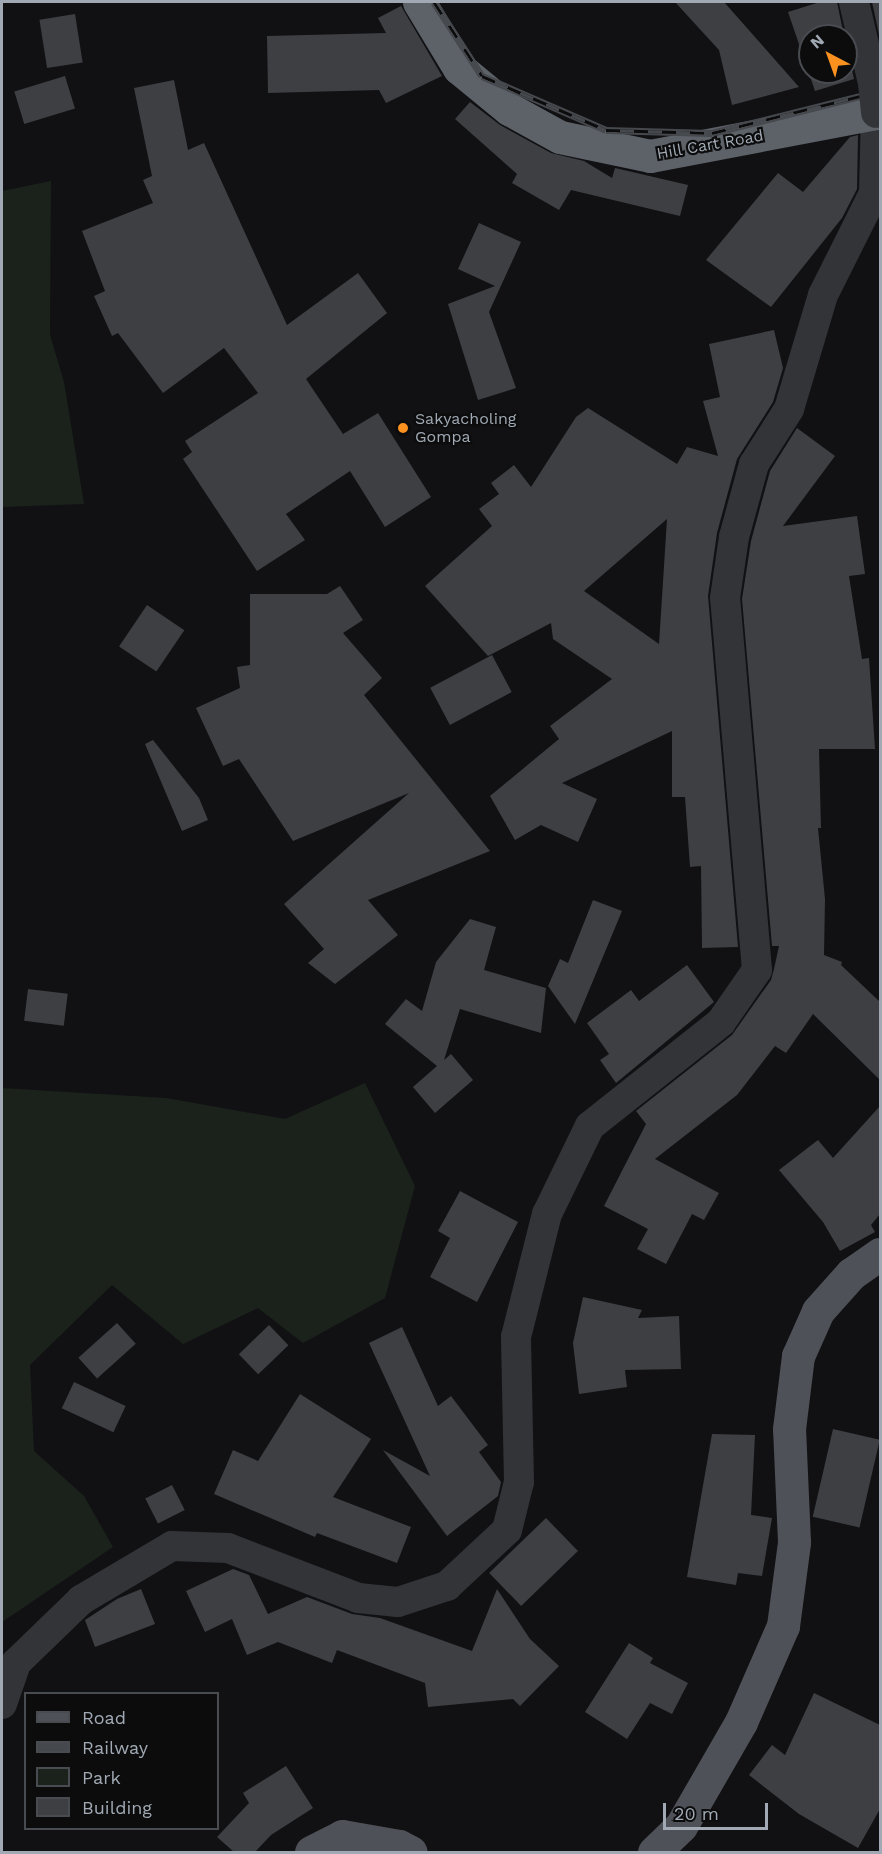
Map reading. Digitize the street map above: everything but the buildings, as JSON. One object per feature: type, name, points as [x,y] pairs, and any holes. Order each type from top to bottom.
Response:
[{"type":"highway","name":"Hill Cart Road","points":[[419,2],[459,68],[509,109],[560,137],[650,156],[877,103]]},
{"type":"main road","points":[[654,1852],[681,1826],[741,1722],[783,1626],[794,1542],[789,1429],[798,1356],[818,1311],[851,1274],[880,1254]]},
{"type":"main road","points":[[312,1852],[342,1836],[399,1846],[411,1852]]},
{"type":"street","points":[[2,1704],[16,1663],[81,1599],[172,1546],[228,1548],[357,1598],[398,1602],[447,1586],[507,1530],[519,1482],[516,1336],[547,1214],[590,1126],[721,1022],[757,970],[725,598],[734,537],[754,464],[789,409],[823,294],[874,193],[877,103],[854,2]]},
{"type":"green space","points":[[51,181],[50,335],[64,382],[84,504],[2,507],[2,191]]},
{"type":"green space","points":[[365,1083],[415,1186],[385,1298],[303,1343],[258,1308],[183,1344],[112,1285],[30,1365],[34,1451],[84,1496],[113,1547],[2,1622],[2,1088],[166,1098],[285,1119]]},
{"type":"railway","points":[[434,2],[482,76],[606,130],[712,133],[880,91]]},
{"type":"place","name":"Sakyacholing Gompa","points":[[403,428]]}]
